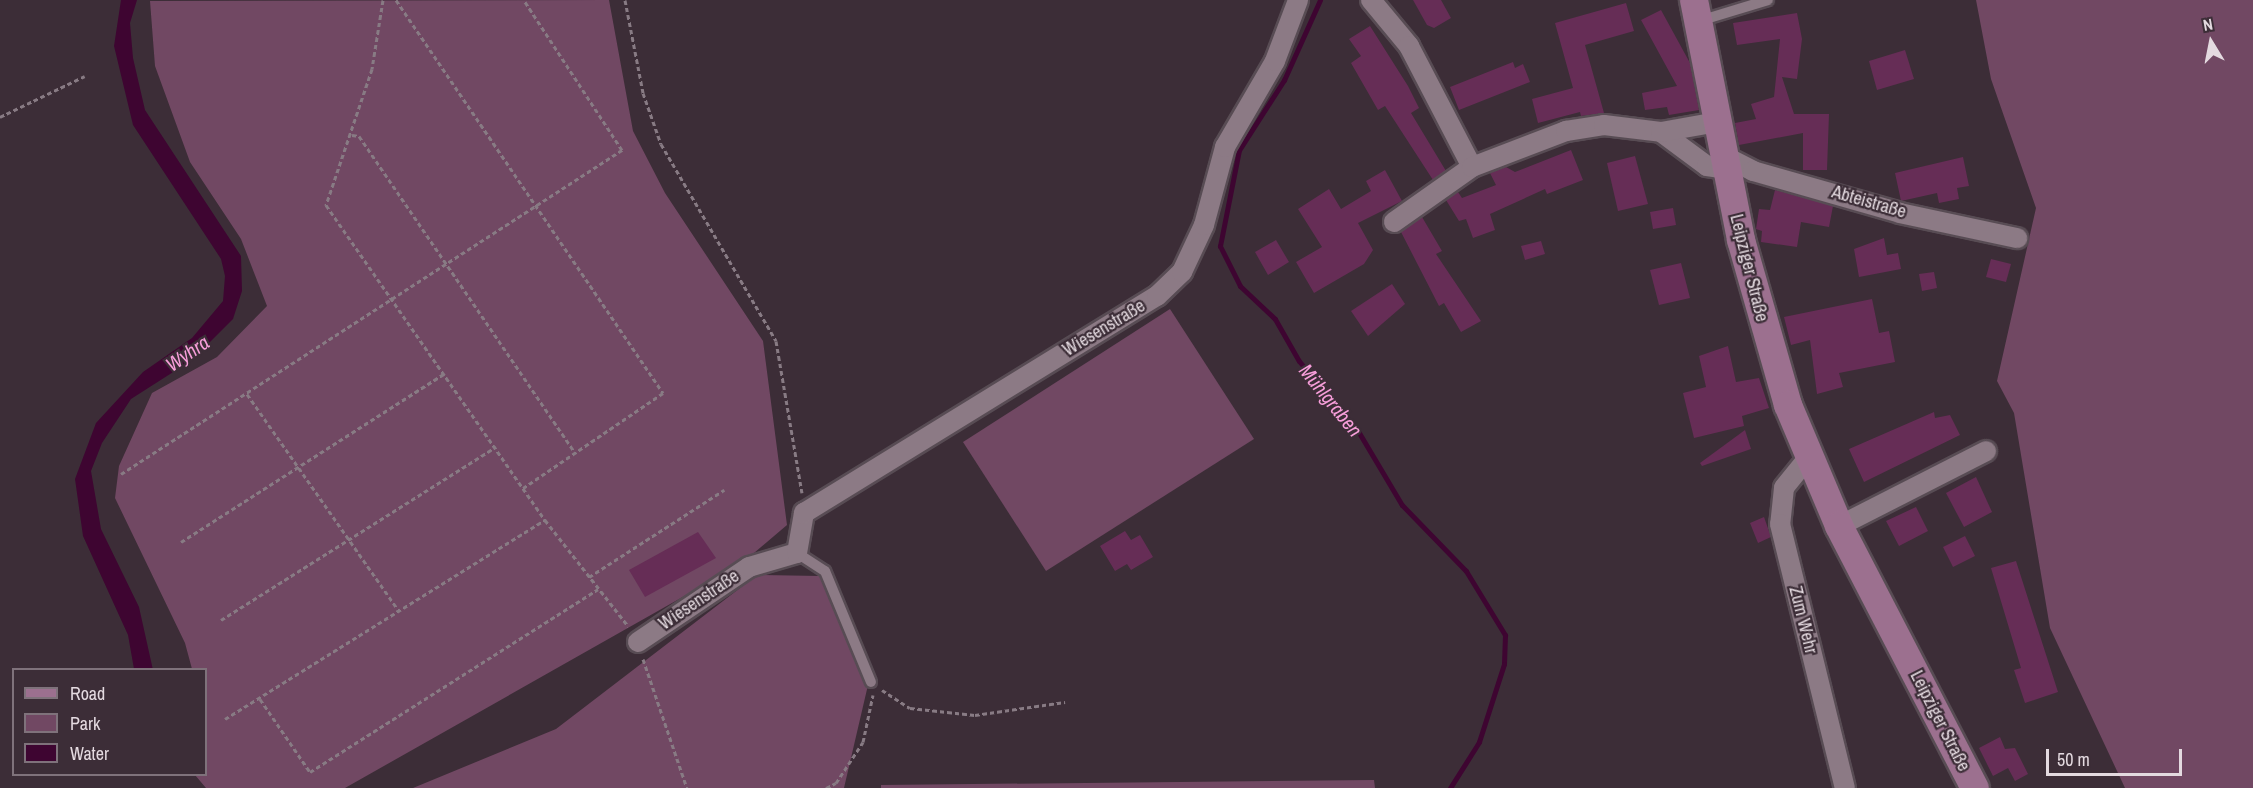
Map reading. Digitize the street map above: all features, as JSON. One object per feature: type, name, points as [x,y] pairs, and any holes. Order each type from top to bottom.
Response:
[{"type":"street","name":"Wiesenstraße","points":[[804,513],[1157,296],[1182,272],[1204,225],[1225,147],[1275,60],[1298,0]]},
{"type":"street","points":[[1371,0],[1409,46],[1472,166]]},
{"type":"street","name":"Leipziger Straße","points":[[1696,10],[1718,122],[1719,164],[1758,305],[1808,458],[1839,526],[1974,788]]},
{"type":"street","points":[[1394,222],[1472,166],[1566,131],[1604,125],[1661,132],[1718,122]]},
{"type":"street","points":[[1661,132],[1719,164]]},
{"type":"street","name":"Abteistraße","points":[[1719,164],[1753,171],[1900,213],[2017,238]]},
{"type":"street","points":[[1839,526],[1986,451]]},
{"type":"street","name":"Zum Wehr","points":[[1808,458],[1784,488],[1780,524],[1845,788]]},
{"type":"street","points":[[796,553],[804,513]]},
{"type":"street","name":"Wiesenstraße","points":[[638,642],[749,567],[796,553]]},
{"type":"lane","points":[[1696,10],[1768,0]]},
{"type":"lane","points":[[796,553],[825,571],[871,682]]},
{"type":"path","points":[[383,0],[372,69],[327,205],[545,520],[638,642],[687,788]]},
{"type":"path","points":[[396,0],[663,393],[523,488]]},
{"type":"path","points":[[121,474],[622,150],[524,0]]},
{"type":"path","points":[[625,0],[643,93],[661,144],[776,341],[804,513]]},
{"type":"path","points":[[0,117],[85,76]]},
{"type":"path","points":[[352,135],[359,136],[575,453]]},
{"type":"path","points":[[181,542],[300,468],[445,373]]},
{"type":"path","points":[[247,394],[398,610]]},
{"type":"path","points":[[221,620],[496,447]]},
{"type":"path","points":[[589,577],[724,490]]},
{"type":"path","points":[[225,718],[260,699],[398,610],[545,520]]},
{"type":"path","points":[[260,699],[310,772],[598,589]]},
{"type":"path","points":[[871,682],[910,708],[964,714],[1065,702]]},
{"type":"path","points":[[826,788],[836,786],[863,742],[874,702],[871,682]]},
{"type":"green space","points":[[609,0],[633,131],[665,193],[763,341],[787,525],[741,564],[345,788],[206,788],[196,776],[207,776],[207,668],[192,668],[185,643],[115,498],[119,466],[152,393],[217,357],[267,306],[241,239],[190,162],[155,66],[150,1]]},
{"type":"green space","points":[[1976,0],[2253,0],[2253,788],[2125,788],[2050,628],[2014,413],[1997,381],[2036,208],[1991,79]]},
{"type":"green space","points":[[1170,309],[1254,439],[1046,571],[963,442]]},
{"type":"green space","points":[[757,575],[820,576],[868,685],[844,788],[413,788],[556,729]]},
{"type":"green space","points":[[1374,780],[1375,788],[881,788],[881,785]]},
{"type":"water","name":"Wyhra","points":[[121,0],[137,0],[130,23],[133,58],[145,110],[241,256],[242,291],[233,319],[192,360],[131,399],[102,443],[91,471],[101,529],[139,607],[153,668],[134,668],[128,635],[83,536],[75,479],[96,423],[143,372],[192,338],[223,301],[225,276],[221,259],[133,125],[114,46]]},
{"type":"building","points":[[1413,0],[1441,0],[1451,18],[1434,28],[1427,25]]},
{"type":"building","points":[[1626,3],[1634,31],[1585,45],[1604,113],[1581,116],[1580,112],[1538,123],[1532,99],[1573,88],[1555,23]]},
{"type":"building","points":[[1661,10],[1690,63],[1699,110],[1669,115],[1667,107],[1645,110],[1642,93],[1677,86],[1641,20]]},
{"type":"building","points":[[1797,13],[1802,39],[1797,79],[1782,77],[1794,114],[1829,114],[1827,170],[1803,170],[1803,133],[1739,145],[1735,123],[1756,119],[1751,104],[1774,97],[1780,39],[1737,45],[1733,23]]},
{"type":"building","points":[[1370,26],[1408,86],[1419,108],[1411,113],[1446,171],[1433,180],[1385,106],[1378,110],[1351,63],[1361,56],[1349,39]]},
{"type":"building","points":[[1905,50],[1914,79],[1877,90],[1869,61]]},
{"type":"building","points":[[1513,62],[1515,68],[1523,64],[1530,82],[1459,110],[1450,87]]},
{"type":"building","points":[[1571,150],[1583,180],[1547,194],[1545,189],[1490,214],[1495,230],[1473,238],[1466,219],[1459,221],[1446,200],[1458,192],[1462,198],[1496,185],[1490,173],[1506,167],[1515,172]]},
{"type":"building","points":[[1635,156],[1648,204],[1618,211],[1607,163]]},
{"type":"building","points":[[1963,157],[1969,186],[1957,188],[1959,199],[1939,203],[1937,193],[1901,201],[1895,173]]},
{"type":"building","points":[[1385,170],[1402,201],[1358,223],[1373,250],[1364,264],[1314,293],[1296,262],[1322,247],[1298,209],[1329,189],[1341,209],[1371,191],[1366,181]]},
{"type":"building","points":[[1775,190],[1833,206],[1829,227],[1801,222],[1797,247],[1761,242],[1762,231],[1756,229],[1759,209],[1770,210]]},
{"type":"building","points":[[1673,208],[1676,225],[1653,229],[1650,212]]},
{"type":"building","points":[[1422,217],[1442,251],[1436,254],[1481,321],[1461,332],[1444,303],[1439,306],[1401,232]]},
{"type":"building","points":[[1884,238],[1887,255],[1898,253],[1901,269],[1859,277],[1854,249]]},
{"type":"building","points":[[1276,240],[1289,262],[1268,275],[1255,252]]},
{"type":"building","points":[[1541,241],[1545,254],[1525,260],[1521,246]]},
{"type":"building","points":[[1991,259],[2011,264],[2006,282],[1986,277]]},
{"type":"building","points":[[1681,263],[1690,298],[1659,305],[1650,270]]},
{"type":"building","points":[[1934,272],[1937,288],[1922,291],[1919,274]]},
{"type":"building","points":[[1392,284],[1405,304],[1368,336],[1351,311]]},
{"type":"building","points":[[1872,299],[1879,333],[1889,331],[1895,362],[1839,373],[1843,387],[1817,394],[1810,340],[1791,345],[1784,317]]},
{"type":"building","points":[[1728,346],[1736,382],[1759,378],[1769,408],[1742,416],[1744,426],[1694,438],[1683,393],[1706,387],[1699,356]]},
{"type":"building","points":[[1934,412],[1935,418],[1950,415],[1960,435],[1864,482],[1849,449]]},
{"type":"building","points":[[1745,430],[1751,449],[1702,466],[1700,463]]},
{"type":"building","points":[[1976,477],[1992,512],[1964,527],[1946,493]]},
{"type":"building","points":[[1916,507],[1928,531],[1899,546],[1886,521]]},
{"type":"building","points":[[1764,517],[1771,537],[1758,543],[1750,523]]},
{"type":"building","points":[[1125,531],[1131,540],[1140,535],[1153,557],[1131,570],[1127,564],[1115,571],[1100,546]]},
{"type":"building","points":[[698,532],[716,558],[645,597],[629,570]]},
{"type":"building","points":[[1965,536],[1975,556],[1953,567],[1943,547]]},
{"type":"building","points":[[2016,561],[2058,692],[2025,703],[2014,670],[2021,668],[1991,568]]},
{"type":"building","points":[[2000,737],[2005,749],[2015,748],[2028,774],[2015,781],[2008,768],[1993,776],[1979,748]]},
{"type":"waterway","name":"Mühlgraben","points":[[1320,0],[1284,80],[1239,150],[1220,246],[1240,286],[1275,319],[1299,361],[1358,431],[1402,505],[1466,571],[1505,635],[1504,664],[1479,742],[1450,788]]}]
